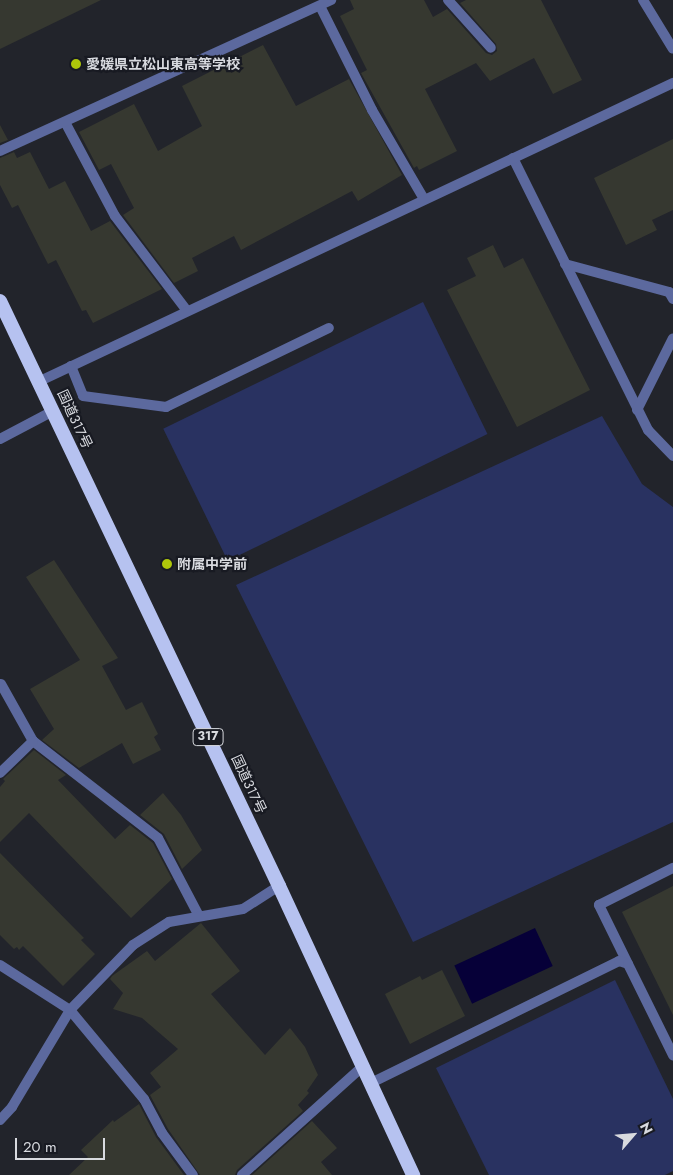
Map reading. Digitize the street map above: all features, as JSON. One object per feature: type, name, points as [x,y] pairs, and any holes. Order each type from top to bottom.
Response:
[{"type":"highway","name":"国道317号","points":[[0,301],[40,381],[279,886],[413,1175]]},
{"type":"street","points":[[0,151],[332,0]]},
{"type":"street","points":[[448,0],[492,48]]},
{"type":"street","points":[[644,0],[673,49]]},
{"type":"street","points":[[320,6],[372,110],[424,199]]},
{"type":"street","points":[[40,381],[673,83]]},
{"type":"street","points":[[66,122],[115,216],[187,311]]},
{"type":"street","points":[[513,158],[637,410],[648,430],[673,456]]},
{"type":"street","points":[[565,264],[669,292],[673,299]]},
{"type":"street","points":[[71,366],[83,396],[166,407],[329,328]]},
{"type":"street","points":[[637,410],[673,338]]},
{"type":"street","points":[[0,439],[53,410]]},
{"type":"street","points":[[1,684],[33,741],[158,838],[199,916]]},
{"type":"street","points":[[0,773],[33,741]]},
{"type":"street","points":[[673,868],[599,905],[673,1055]]},
{"type":"street","points":[[0,1120],[12,1107],[70,1010],[133,945],[169,922],[243,909],[279,886]]},
{"type":"street","points":[[371,1083],[619,962],[628,964]]},
{"type":"street","points":[[0,965],[70,1010],[144,1099],[162,1133],[193,1175]]},
{"type":"street","points":[[242,1175],[363,1066]]},
{"type":"shaded area","points":[[423,302],[487,434],[228,561],[163,429]]},
{"type":"shaded area","points":[[602,416],[642,484],[673,507],[673,822],[413,942],[236,585]]},
{"type":"shaded area","points":[[535,928],[553,966],[472,1004],[454,966]]},
{"type":"shaded area","points":[[615,980],[673,1099],[673,1171],[665,1175],[489,1175],[436,1068]]},
{"type":"building","points":[[0,0],[101,0],[0,49]]},
{"type":"building","points":[[350,0],[424,0],[433,17],[447,9],[486,53],[492,55],[497,51],[496,44],[460,3],[466,0],[541,0],[582,80],[553,94],[534,58],[490,81],[476,63],[425,89],[457,151],[419,170],[417,166],[414,168],[361,73],[367,70],[340,16],[354,9]]},
{"type":"building","points":[[263,45],[296,106],[349,79],[402,175],[358,201],[352,191],[241,250],[234,236],[192,258],[198,271],[174,283],[123,215],[134,208],[111,164],[99,170],[79,132],[134,104],[158,151],[202,126],[182,86]]},
{"type":"building","points":[[0,125],[8,140],[0,143]]},
{"type":"building","points":[[673,139],[673,210],[652,220],[657,230],[626,245],[594,178]]},
{"type":"building","points":[[14,152],[17,158],[30,152],[49,189],[65,181],[91,231],[110,221],[162,289],[93,323],[86,310],[82,311],[56,260],[48,264],[18,205],[12,208],[0,185],[0,158]]},
{"type":"building","points":[[493,245],[504,268],[523,258],[590,390],[517,427],[447,290],[476,276],[467,258]]},
{"type":"building","points":[[54,560],[118,658],[102,666],[126,710],[142,702],[158,734],[154,737],[161,750],[133,764],[122,743],[79,768],[42,740],[54,729],[30,689],[80,660],[26,577]]},
{"type":"building","points":[[34,750],[66,775],[58,780],[115,839],[130,825],[153,843],[172,879],[131,918],[29,813],[0,842],[0,787],[5,781],[3,779]]},
{"type":"building","points":[[163,793],[181,815],[202,850],[182,869],[164,834],[140,815]]},
{"type":"building","points":[[0,853],[84,938],[81,940],[95,954],[63,986],[23,946],[19,950],[17,947],[14,949],[0,935]]},
{"type":"building","points":[[673,886],[673,1015],[622,912]]},
{"type":"building","points":[[201,923],[240,971],[211,994],[265,1055],[290,1028],[305,1047],[318,1075],[307,1091],[309,1093],[298,1105],[303,1111],[237,1170],[235,1175],[200,1175],[168,1129],[150,1095],[161,1087],[150,1073],[178,1049],[142,1018],[113,1009],[123,993],[110,979],[112,976],[147,951],[155,961]]},
{"type":"building","points":[[442,970],[465,1016],[410,1044],[385,994],[420,976],[422,980]]},
{"type":"building","points":[[139,1104],[156,1137],[184,1175],[69,1175],[88,1157],[81,1150],[113,1120],[114,1122]]},
{"type":"building","points":[[312,1121],[337,1148],[321,1162],[332,1175],[252,1175]]},
{"type":"place","name":"愛媛県立松山東高等学校","points":[[76,64]]},
{"type":"place","name":"附属中学前","points":[[167,564]]}]
